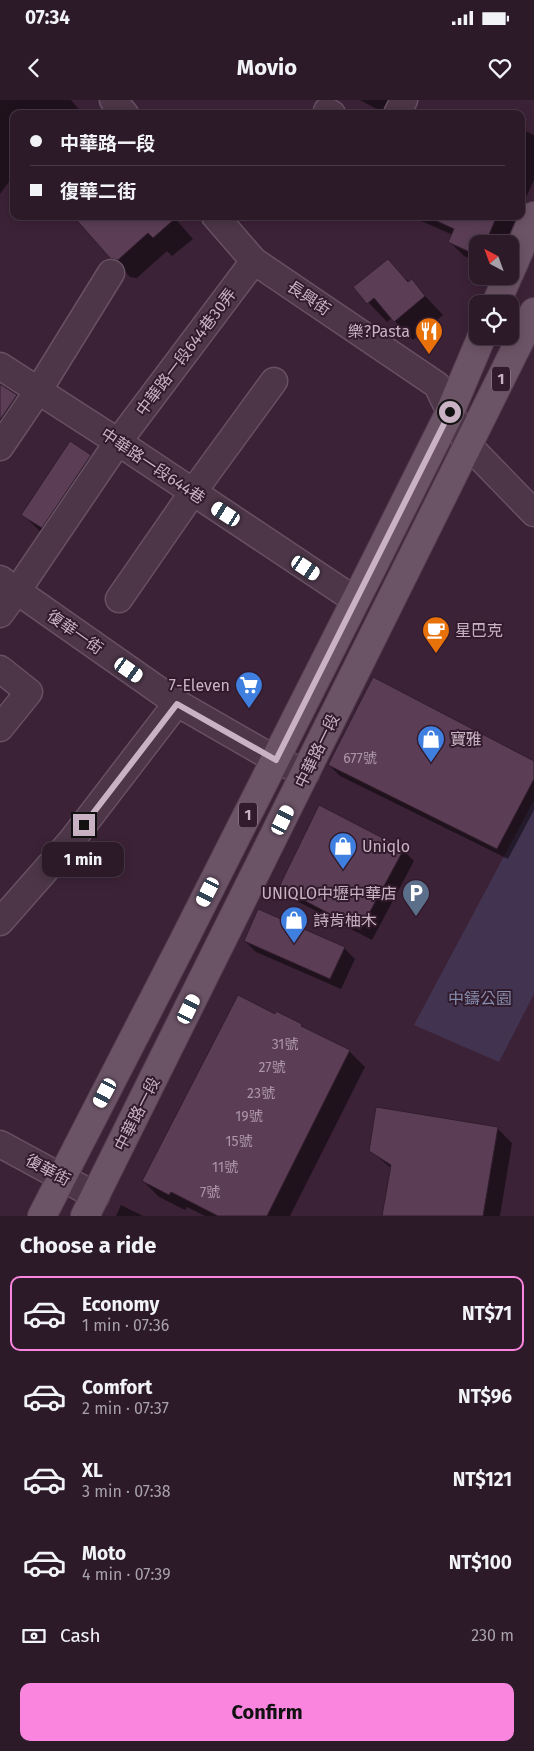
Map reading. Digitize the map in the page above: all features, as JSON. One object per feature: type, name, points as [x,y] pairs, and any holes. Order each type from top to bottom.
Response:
[{"type":"main road","points":[[519,251],[534,216]]},
{"type":"main road","name":"中華路一段","points":[[91,1206],[534,312]]},
{"type":"main road","name":"中華路一段","points":[[42,1216],[276,760],[450,412],[478,345]]},
{"type":"street","points":[[113,100],[122,110]]},
{"type":"street","name":"長興街","points":[[218,220],[254,261],[437,385],[469,446],[531,505]]},
{"type":"street","name":"中華路一段644巷30弄","points":[[0,614],[9,585],[254,261]]},
{"type":"street","points":[[0,447],[38,390],[111,272]]},
{"type":"street","name":"中華路一段644巷","points":[[0,366],[355,600]]},
{"type":"street","points":[[119,600],[193,492],[274,381]]},
{"type":"street","name":"復華一街","points":[[9,585],[177,704],[276,760],[306,773]]},
{"type":"street","points":[[0,669],[29,692],[0,728]]},
{"type":"street","points":[[0,922],[72,840],[177,704]]},
{"type":"street","name":"復華街","points":[[0,1144],[62,1177],[91,1206]]},
{"type":"green space","name":"中鑄公園","points":[[534,800],[534,994],[499,1062],[414,1025]]},
{"type":"building","points":[[77,220],[173,220],[153,238],[148,233],[118,260],[110,258]]},
{"type":"building","points":[[435,220],[495,220],[489,235],[469,235],[469,252],[448,242],[454,229]]},
{"type":"building","points":[[388,259],[408,282],[412,279],[425,296],[394,322],[374,298],[367,304],[353,287]]},
{"type":"building","points":[[0,384],[17,395],[0,420]]},
{"type":"building","points":[[70,441],[91,455],[42,528],[21,515]]},
{"type":"building","name":"寶雅","points":[[373,677],[534,761],[534,779],[497,849],[328,765]]},
{"type":"building","points":[[319,805],[404,849],[360,930],[279,887]]},
{"type":"building","name":"詩肯柚木","points":[[258,909],[345,947],[330,979],[244,941]]},
{"type":"building","points":[[238,995],[275,1014],[276,1011],[302,1024],[301,1026],[350,1050],[267,1216],[218,1216],[171,1192],[169,1195],[142,1181]]},
{"type":"building","points":[[376,1107],[498,1127],[483,1216],[382,1216],[391,1165],[369,1151]]},
{"type":"place","name":"樂?Pasta","points":[[429,355]]},
{"type":"place","name":"星巴克","points":[[436,654]]},
{"type":"place","name":"7-Eleven","points":[[249,709]]},
{"type":"place","name":"寶雅","points":[[431,763]]},
{"type":"place","name":"Uniqlo","points":[[343,870]]},
{"type":"place","name":"UNIQLO中壢中華店","points":[[416,917]]},
{"type":"place","name":"詩肯柚木","points":[[294,944]]},
{"type":"route","points":[[84,825],[177,704],[276,760],[450,412]]}]
